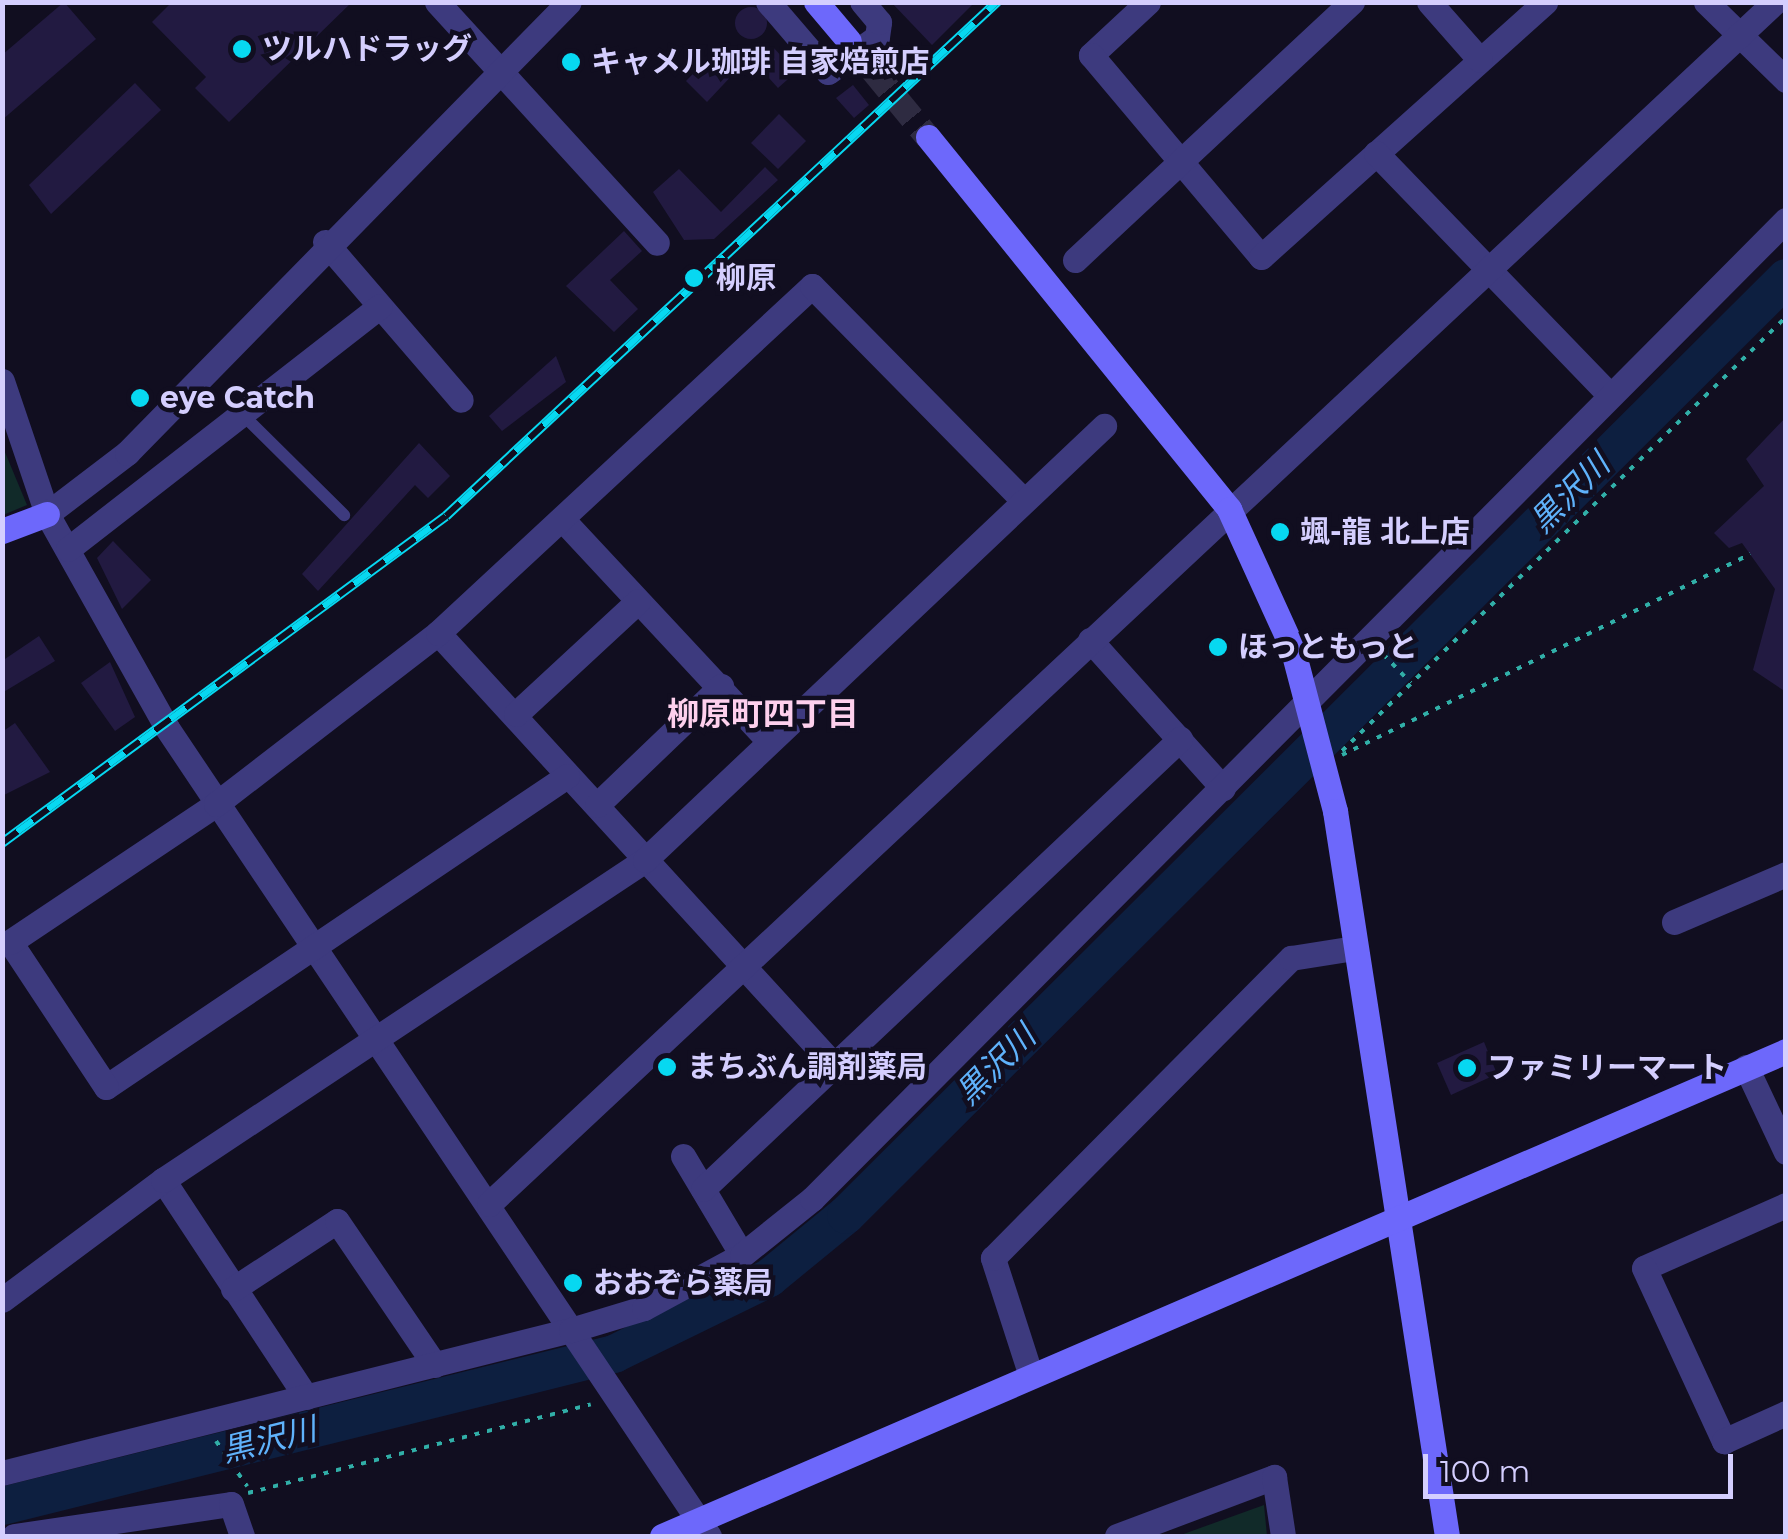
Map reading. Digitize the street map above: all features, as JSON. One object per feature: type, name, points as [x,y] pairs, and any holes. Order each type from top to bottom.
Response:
[{"type":"street","points":[[437,2],[657,243]]},
{"type":"street","points":[[2,532],[47,514],[126,453],[325,242],[570,2]]},
{"type":"street","points":[[768,2],[828,72],[876,37],[879,22],[862,2]]},
{"type":"street","points":[[816,2],[849,42]]},
{"type":"street","points":[[1148,2],[1091,55],[1261,257],[1544,2]]},
{"type":"street","points":[[1075,260],[1352,2]]},
{"type":"street","points":[[1429,2],[1480,60]]},
{"type":"street","points":[[1706,2],[1786,80]]},
{"type":"street","points":[[488,1204],[1486,266],[1775,2]]},
{"type":"street","points":[[928,136],[1229,509],[1310,703],[1326,766],[1447,1536]]},
{"type":"street","points":[[1376,153],[1608,393]]},
{"type":"street","points":[[2,1473],[435,1365],[575,1335],[644,1308],[742,1255],[812,1199],[1310,703],[1367,638],[1608,393],[1786,220]]},
{"type":"street","points":[[325,242],[461,400]]},
{"type":"street","points":[[567,776],[106,1087],[10,942],[216,804],[438,633],[812,286],[1022,500]]},
{"type":"street","points":[[68,550],[380,306]]},
{"type":"street","points":[[2,381],[47,514],[216,804],[704,1529]]},
{"type":"street","points":[[4,1294],[164,1180],[378,1042],[646,860],[768,740],[1104,426]]},
{"type":"street","points":[[562,519],[768,740]]},
{"type":"street","points":[[516,714],[638,600]]},
{"type":"street","points":[[438,633],[832,1063]]},
{"type":"street","points":[[1090,640],[1223,788]]},
{"type":"street","points":[[596,805],[720,686]]},
{"type":"street","points":[[703,1189],[832,1063],[1180,740]]},
{"type":"street","points":[[1674,922],[1786,874]]},
{"type":"street","points":[[1031,1376],[993,1258],[1291,958],[1354,948]]},
{"type":"street","points":[[662,1536],[704,1529],[1031,1376],[1786,1050]]},
{"type":"street","points":[[1746,1067],[1786,1152]]},
{"type":"street","points":[[683,1156],[742,1255]]},
{"type":"street","points":[[164,1180],[306,1397]]},
{"type":"street","points":[[1786,1204],[1644,1268],[1724,1441],[1786,1413]]},
{"type":"street","points":[[233,1288],[337,1221],[435,1365]]},
{"type":"street","points":[[1117,1536],[1274,1477],[1283,1536]]},
{"type":"street","points":[[14,1536],[84,1528],[241,1498],[242,1536]]},
{"type":"lane","points":[[244,416],[344,515]]},
{"type":"path","points":[[1750,554],[1333,759],[1786,317]]},
{"type":"path","points":[[1367,638],[1412,683]]},
{"type":"path","points":[[212,1434],[240,1475],[241,1498],[611,1390]]},
{"type":"green space","points":[[2,445],[27,505],[3,515],[2,515]]},
{"type":"green space","points":[[1264,1505],[1267,1536],[1178,1536]]},
{"type":"building","points":[[64,2],[96,39],[2,120],[2,55]]},
{"type":"building","name":"ツルハドラッグ","points":[[172,2],[352,2],[229,122],[195,88],[206,77],[152,22]]},
{"type":"building","points":[[891,2],[975,2],[932,45]]},
{"type":"building","points":[[751,7],[763,11],[767,23],[763,35],[751,39],[739,35],[735,23],[739,11]]},
{"type":"building","points":[[773,47],[796,72],[778,88],[755,63]]},
{"type":"building","points":[[716,50],[737,70],[707,102],[686,81]]},
{"type":"building","points":[[135,83],[161,110],[51,214],[29,185]]},
{"type":"building","points":[[853,85],[869,105],[854,118],[836,98]]},
{"type":"building","points":[[779,114],[806,141],[778,169],[751,143]]},
{"type":"building","points":[[765,167],[778,180],[714,239],[684,240],[653,192],[679,169],[721,212]]},
{"type":"building","points":[[624,231],[642,251],[610,280],[638,309],[614,332],[566,286]]},
{"type":"building","points":[[556,356],[566,382],[502,431],[489,416]]},
{"type":"building","points":[[1786,417],[1786,692],[1753,670],[1775,589],[1742,543],[1729,548],[1714,533],[1764,486],[1746,459]]},
{"type":"building","points":[[419,443],[450,476],[428,498],[415,485],[318,591],[302,574]]},
{"type":"building","points":[[113,541],[151,580],[122,609],[97,558]]},
{"type":"building","points":[[39,636],[55,661],[2,693],[2,661]]},
{"type":"building","points":[[110,662],[135,717],[115,731],[81,683]]},
{"type":"building","points":[[15,723],[50,772],[2,796],[2,732]]},
{"type":"building","name":"ファミリーマート","points":[[1484,1042],[1497,1074],[1451,1095],[1437,1063]]},
{"type":"waterway","name":"黒沢川","points":[[2,1506],[614,1354],[769,1278],[846,1215],[1786,278]]},
{"type":"tunnel","points":[[849,41],[928,137]]},
{"type":"railway","points":[[2,843],[446,516],[997,2]]},
{"type":"place","name":"ツルハドラッグ","points":[[242,49]]},
{"type":"place","name":"キャメル珈琲 自家焙煎店","points":[[571,62]]},
{"type":"place","name":"柳原","points":[[694,278]]},
{"type":"place","name":"eye Catch","points":[[140,398]]},
{"type":"place","name":"颯-龍 北上店","points":[[1280,532]]},
{"type":"place","name":"ほっともっと","points":[[1218,647]]},
{"type":"place","name":"まちぶん調剤薬局","points":[[667,1067]]},
{"type":"place","name":"ファミリーマート","points":[[1467,1068]]},
{"type":"place","name":"おおぞら薬局","points":[[573,1283]]},
{"type":"district","name":"柳原町四丁目","points":[[763,714]]}]
